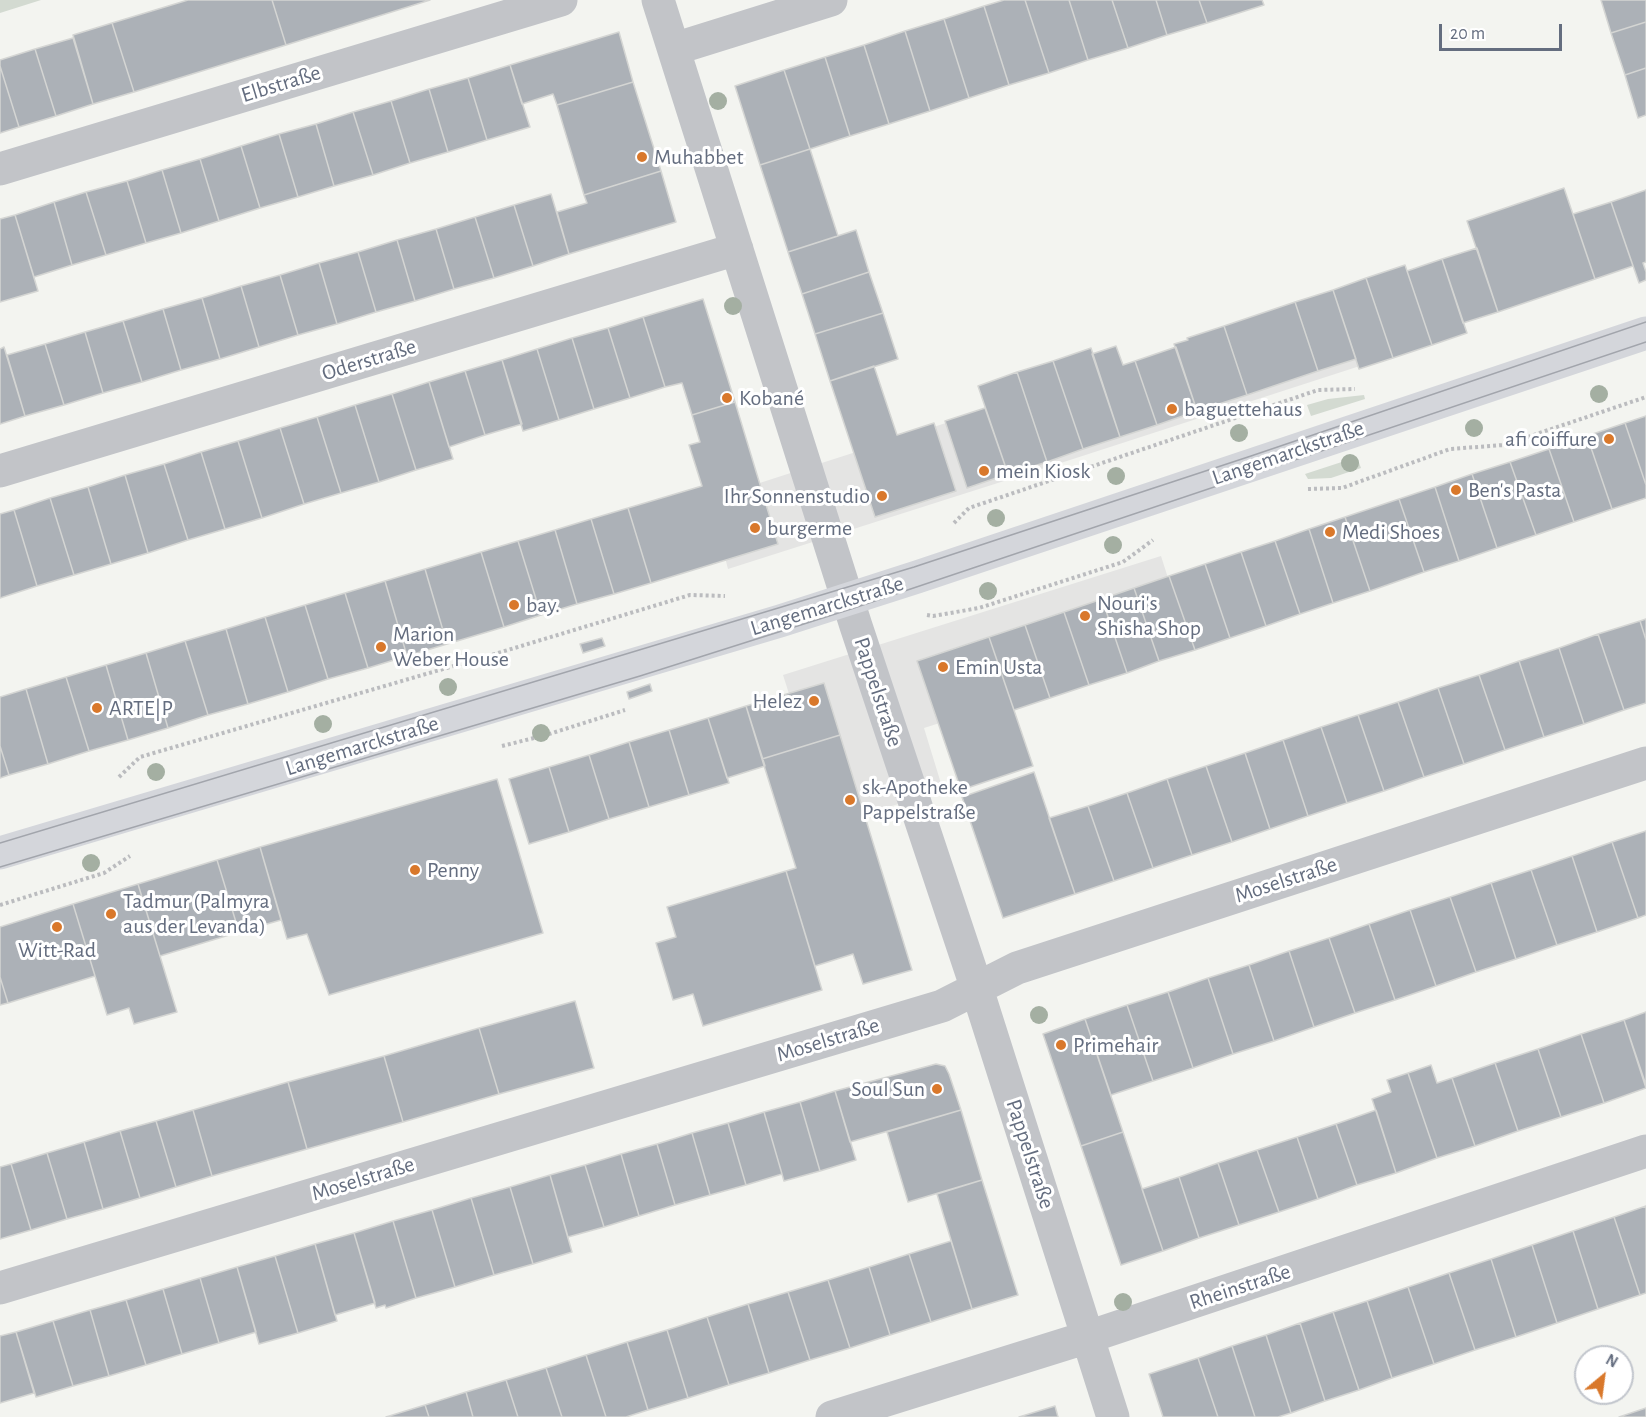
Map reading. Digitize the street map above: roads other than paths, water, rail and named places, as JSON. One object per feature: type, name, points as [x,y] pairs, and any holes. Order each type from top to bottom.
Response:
[{"type":"main road","name":"Langemarckstraße","points":[[0,853],[780,621],[1646,333]]},
{"type":"street","name":"Elbstraße","points":[[0,169],[561,0]]},
{"type":"street","name":"Pappelstraße","points":[[658,0],[848,599],[977,988],[1113,1417]]},
{"type":"street","points":[[674,49],[831,0]]},
{"type":"street","name":"Oderstraße","points":[[0,471],[737,249]]},
{"type":"street","name":"Moselstraße","points":[[0,1288],[942,1006],[1017,968],[1646,763]]},
{"type":"street","name":"Rheinstraße","points":[[832,1417],[1088,1337],[1646,1151]]},
{"type":"tram line","points":[[0,843],[914,567],[1646,322]]},
{"type":"tram line","points":[[0,867],[640,676],[851,609],[1646,342]]},
{"type":"place","name":"Muhabbet","points":[[642,157]]},
{"type":"place","name":"Kobané","points":[[727,398]]},
{"type":"place","name":"baguettehaus","points":[[1172,409]]},
{"type":"place","name":"afi coiffure","points":[[1609,439]]},
{"type":"place","name":"mein Kiosk","points":[[984,471]]},
{"type":"place","name":"Ben's Pasta","points":[[1456,490]]},
{"type":"place","name":"Ihr Sonnenstudio","points":[[882,496]]},
{"type":"place","name":"burgerme","points":[[755,528]]},
{"type":"place","name":"Medi Shoes","points":[[1330,532]]},
{"type":"place","name":"bay.","points":[[514,605]]},
{"type":"place","name":"Nouri's Shisha Shop","points":[[1085,616]]},
{"type":"place","name":"Marion Weber House","points":[[381,647]]},
{"type":"place","name":"Emin Usta","points":[[943,667]]},
{"type":"place","name":"Helez","points":[[814,701]]},
{"type":"place","name":"ARTE|P","points":[[97,708]]},
{"type":"place","name":"sk-Apotheke Pappelstraße","points":[[850,800]]},
{"type":"place","name":"Penny","points":[[415,870]]},
{"type":"place","name":"Tadmur (Palmyra aus der Levanda)","points":[[111,914]]},
{"type":"place","name":"Witt-Rad","points":[[57,927]]},
{"type":"place","name":"Primehair","points":[[1061,1045]]},
{"type":"place","name":"Soul Sun","points":[[937,1089]]}]
